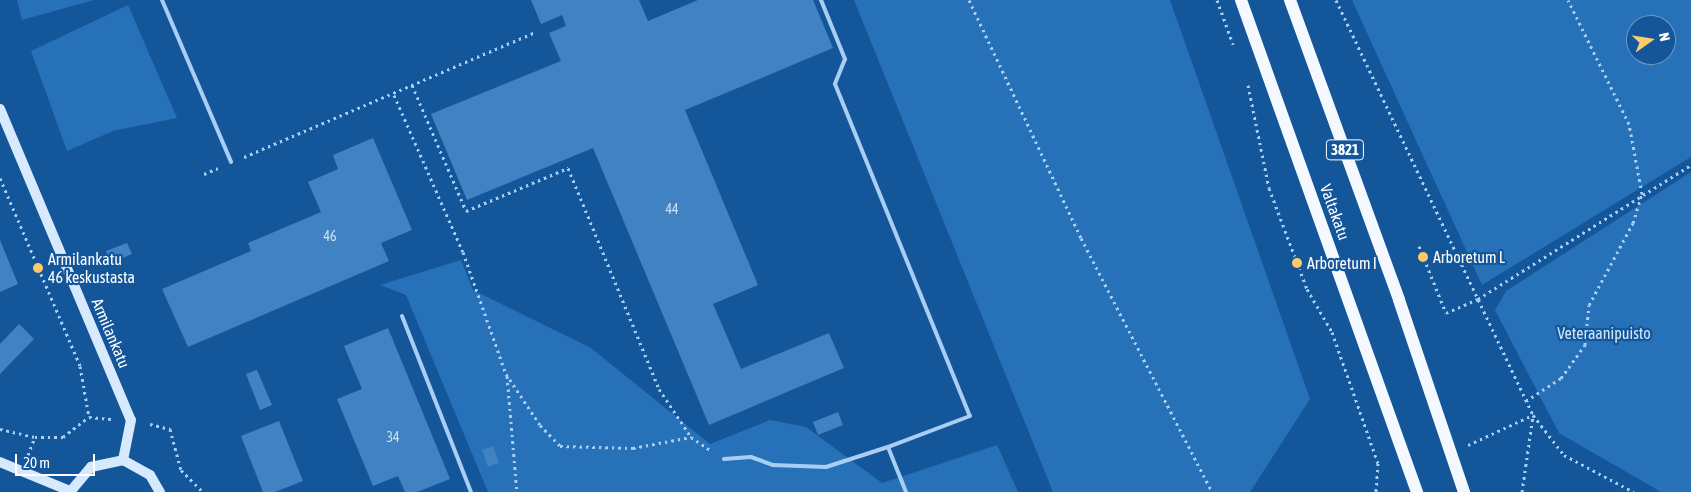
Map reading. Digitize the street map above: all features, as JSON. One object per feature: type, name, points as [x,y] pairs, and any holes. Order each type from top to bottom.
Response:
[{"type":"main road","name":"Valtakatu","points":[[1241,0],[1417,492]]},
{"type":"main road","name":"Valtakatu","points":[[1290,0],[1399,300],[1464,492]]},
{"type":"street","name":"Armilankatu","points":[[0,109],[131,420],[123,460]]},
{"type":"street","points":[[0,462],[70,492],[91,467],[123,460],[150,475],[160,492]]},
{"type":"lane","points":[[162,0],[231,162]]},
{"type":"lane","points":[[724,458],[751,457],[773,465],[826,467],[888,447],[970,416],[835,84],[845,59],[820,0]]},
{"type":"lane","points":[[402,316],[471,492]]},
{"type":"lane","points":[[888,447],[906,492]]},
{"type":"path","points":[[969,0],[1081,238],[1212,492]]},
{"type":"path","points":[[1217,0],[1234,46]]},
{"type":"path","points":[[1336,0],[1533,415],[1564,455],[1634,492]]},
{"type":"path","points":[[1526,401],[1561,378],[1585,345],[1589,305],[1629,231],[1642,194],[1629,124],[1568,0]]},
{"type":"path","points":[[204,174],[394,95],[412,85],[536,32]]},
{"type":"path","points":[[1244,74],[1269,188],[1307,289],[1332,332],[1378,463],[1376,492]]},
{"type":"path","points":[[412,85],[466,211],[568,168],[659,390],[691,437],[724,458]]},
{"type":"path","points":[[394,95],[463,252],[506,374],[517,492]]},
{"type":"path","points":[[1418,246],[1446,313],[1478,299],[1642,194],[1691,165]]},
{"type":"path","points":[[0,178],[80,366],[89,417]]},
{"type":"path","points":[[506,374],[540,425],[560,446],[633,448],[691,437]]},
{"type":"path","points":[[1522,492],[1533,415]]},
{"type":"green space","points":[[17,0],[94,0],[22,20]]},
{"type":"green space","points":[[854,0],[1170,0],[1310,399],[1250,492],[1053,492]]},
{"type":"green space","points":[[1352,0],[1691,0],[1691,157],[1482,285]]},
{"type":"green space","points":[[128,5],[177,118],[113,131],[67,151],[31,51]]},
{"type":"green space","name":"Veteraanipuisto","points":[[1691,172],[1691,492],[1661,492],[1559,433],[1495,310],[1506,291]]},
{"type":"green space","points":[[461,260],[473,290],[591,348],[710,444],[770,420],[806,427],[882,483],[997,445],[1018,492],[488,492],[406,295],[380,285]]},
{"type":"building","points":[[531,0],[639,0],[648,21],[698,0],[813,0],[833,48],[685,110],[758,285],[713,304],[741,369],[829,333],[844,368],[709,425],[593,148],[467,200],[431,114],[561,61],[549,33],[566,26],[562,15],[541,24]]},
{"type":"building","points":[[373,138],[412,230],[381,243],[389,261],[188,347],[162,289],[251,251],[248,243],[321,212],[308,182],[338,169],[333,155]]},
{"type":"building","points":[[0,240],[18,284],[0,292]]},
{"type":"building","points":[[127,243],[132,254],[111,263],[106,251]]},
{"type":"building","points":[[19,324],[34,339],[0,374],[0,344]]},
{"type":"building","points":[[388,328],[450,479],[417,492],[405,492],[398,476],[373,486],[337,399],[362,389],[344,346]]},
{"type":"building","points":[[257,370],[272,405],[260,410],[246,374]]},
{"type":"building","points":[[838,412],[843,425],[818,435],[813,422]]},
{"type":"building","points":[[279,421],[303,481],[275,492],[263,492],[241,436]]},
{"type":"building","points":[[493,446],[499,463],[488,467],[482,450]]},
{"type":"place","name":"Arboretum L","points":[[1423,257]]},
{"type":"place","name":"Arboretum I","points":[[1297,263]]},
{"type":"place","name":"Armilankatu 46 keskustasta","points":[[38,268]]}]
